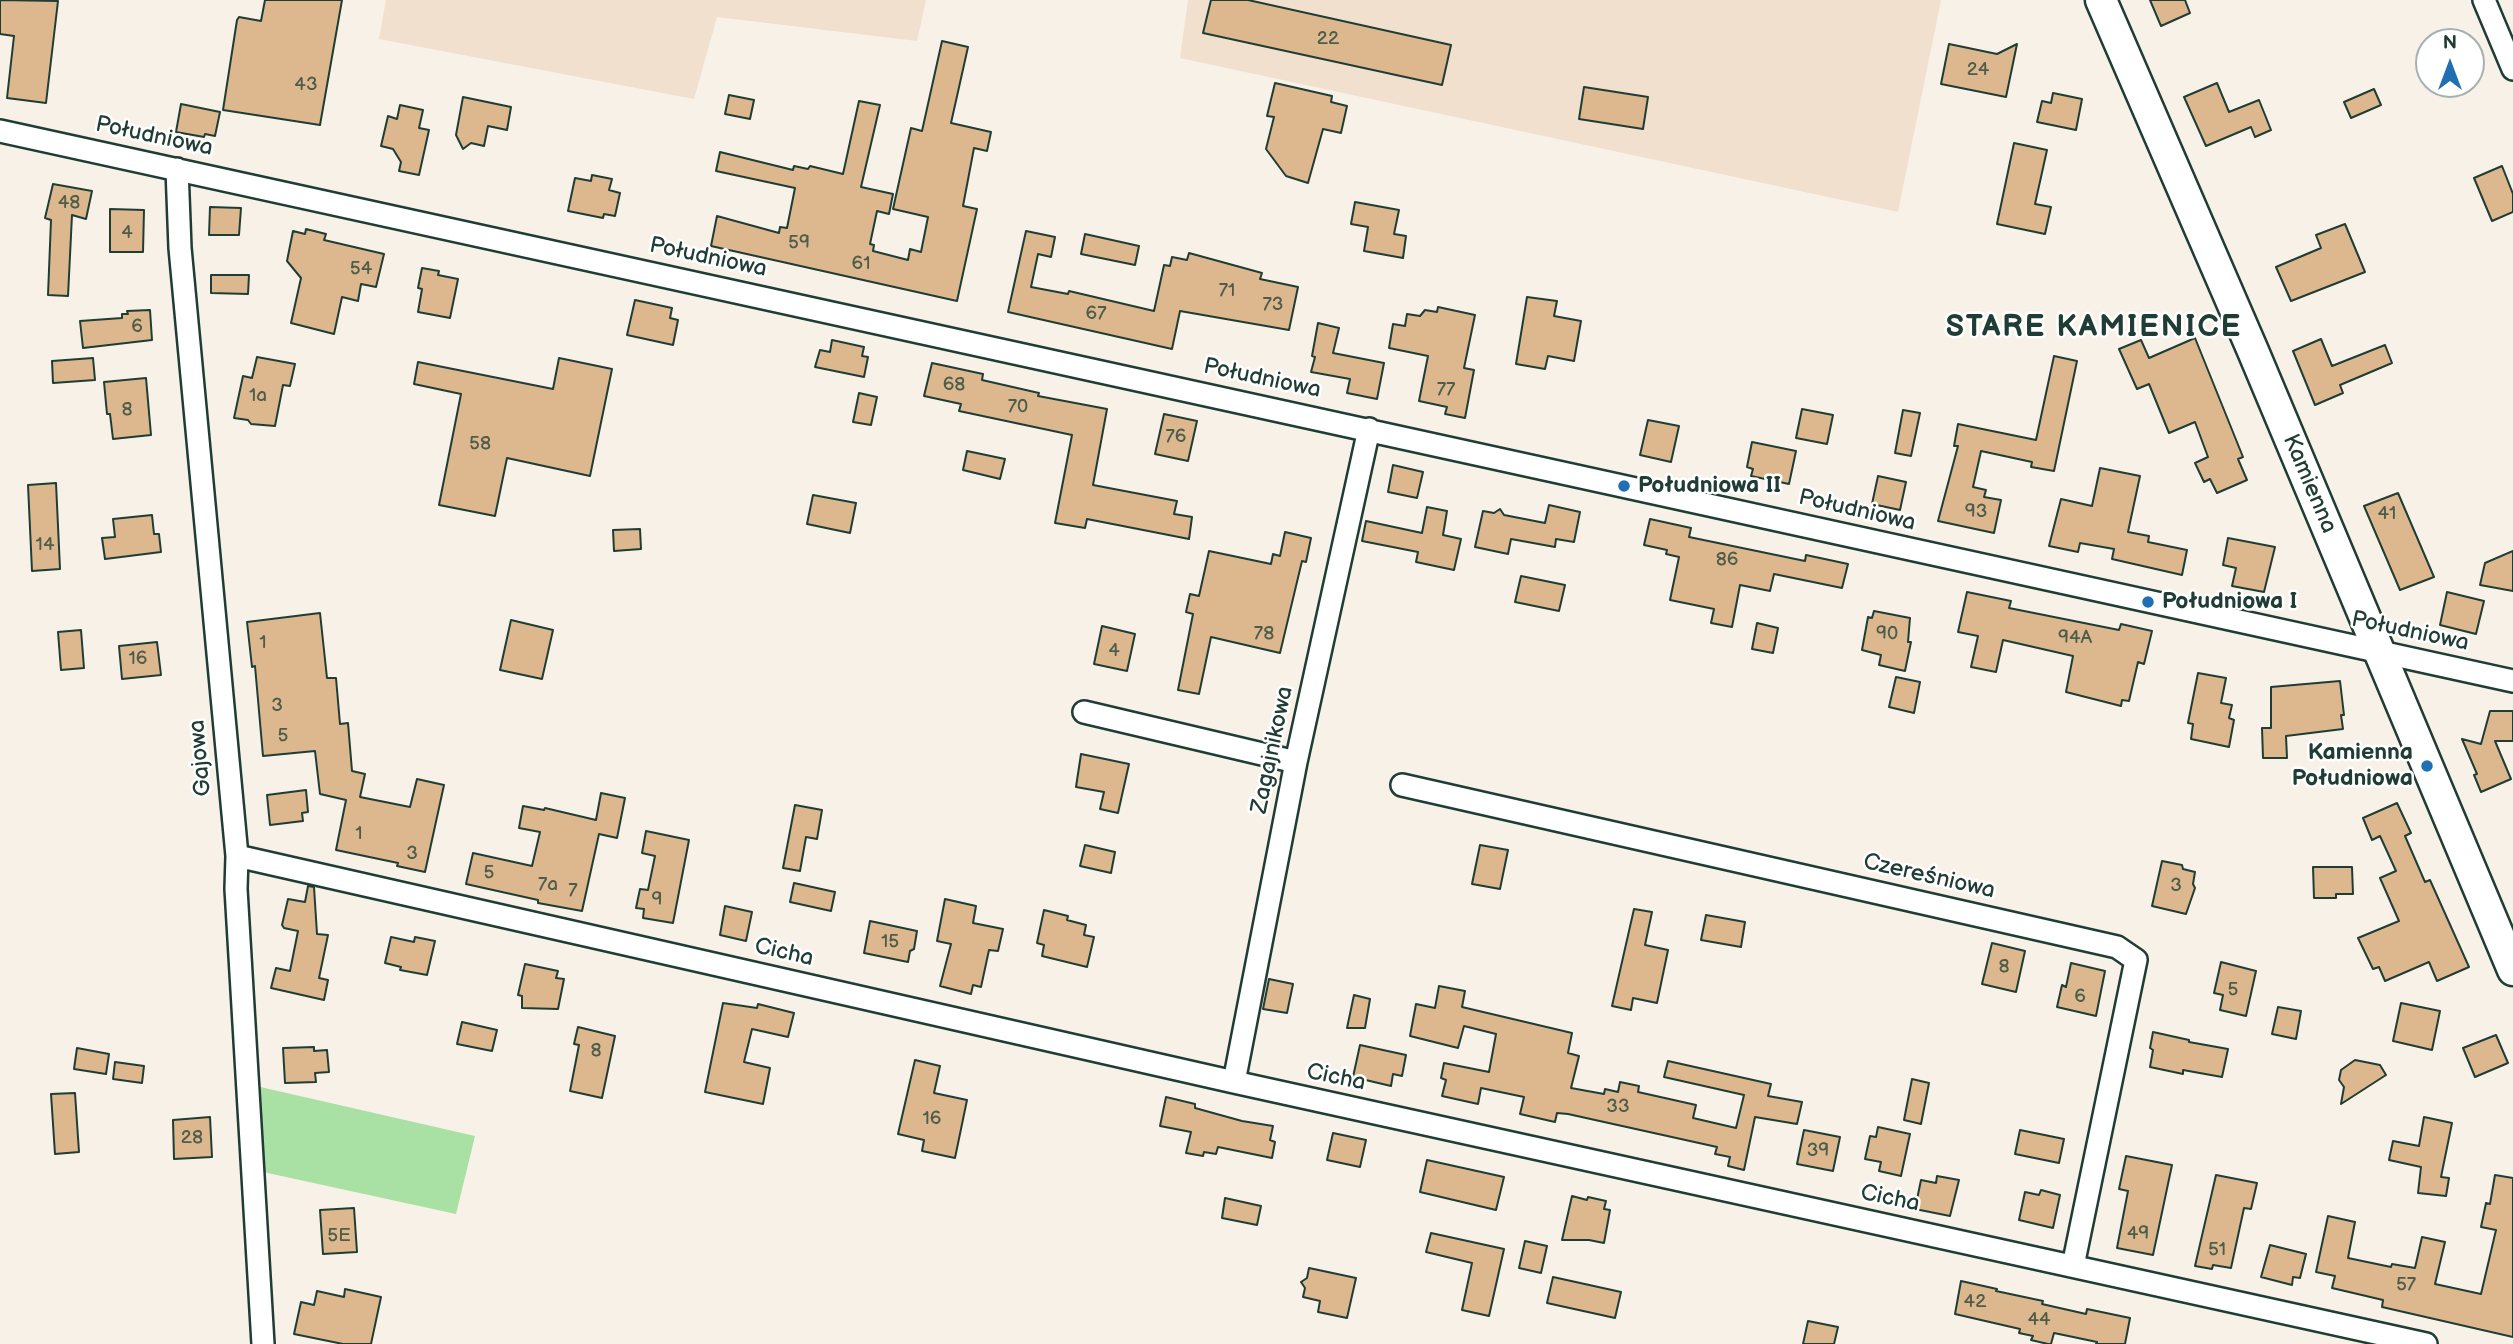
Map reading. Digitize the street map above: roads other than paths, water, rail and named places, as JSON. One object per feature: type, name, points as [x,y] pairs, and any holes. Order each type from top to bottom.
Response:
[{"type":"street","name":"Kamienna","points":[[2101,0],[2513,970]]},
{"type":"street","points":[[2484,0],[2513,69]]},
{"type":"street","name":"Południowa","points":[[0,131],[1369,429],[2320,641],[2513,681]]},
{"type":"street","name":"Gajowa","points":[[177,169],[180,248],[237,856],[236,889],[263,1344]]},
{"type":"street","name":"Zagajnikowa","points":[[1234,1082],[1296,762],[1369,429]]},
{"type":"street","points":[[1084,712],[1296,762]]},
{"type":"street","name":"Czereśniowa","points":[[1402,785],[2117,947],[2129,953],[2136,960],[2073,1266]]},
{"type":"street","name":"Cicha","points":[[237,856],[1234,1082],[2426,1344]]},
{"type":"place","name":"Południowa II","points":[[1624,486]]},
{"type":"place","name":"Południowa I","points":[[2148,602]]},
{"type":"place","name":"Kamienna Południowa","points":[[2427,766]]},
{"type":"district","name":"STARE KAMIENICE","points":[[2094,328]]}]
